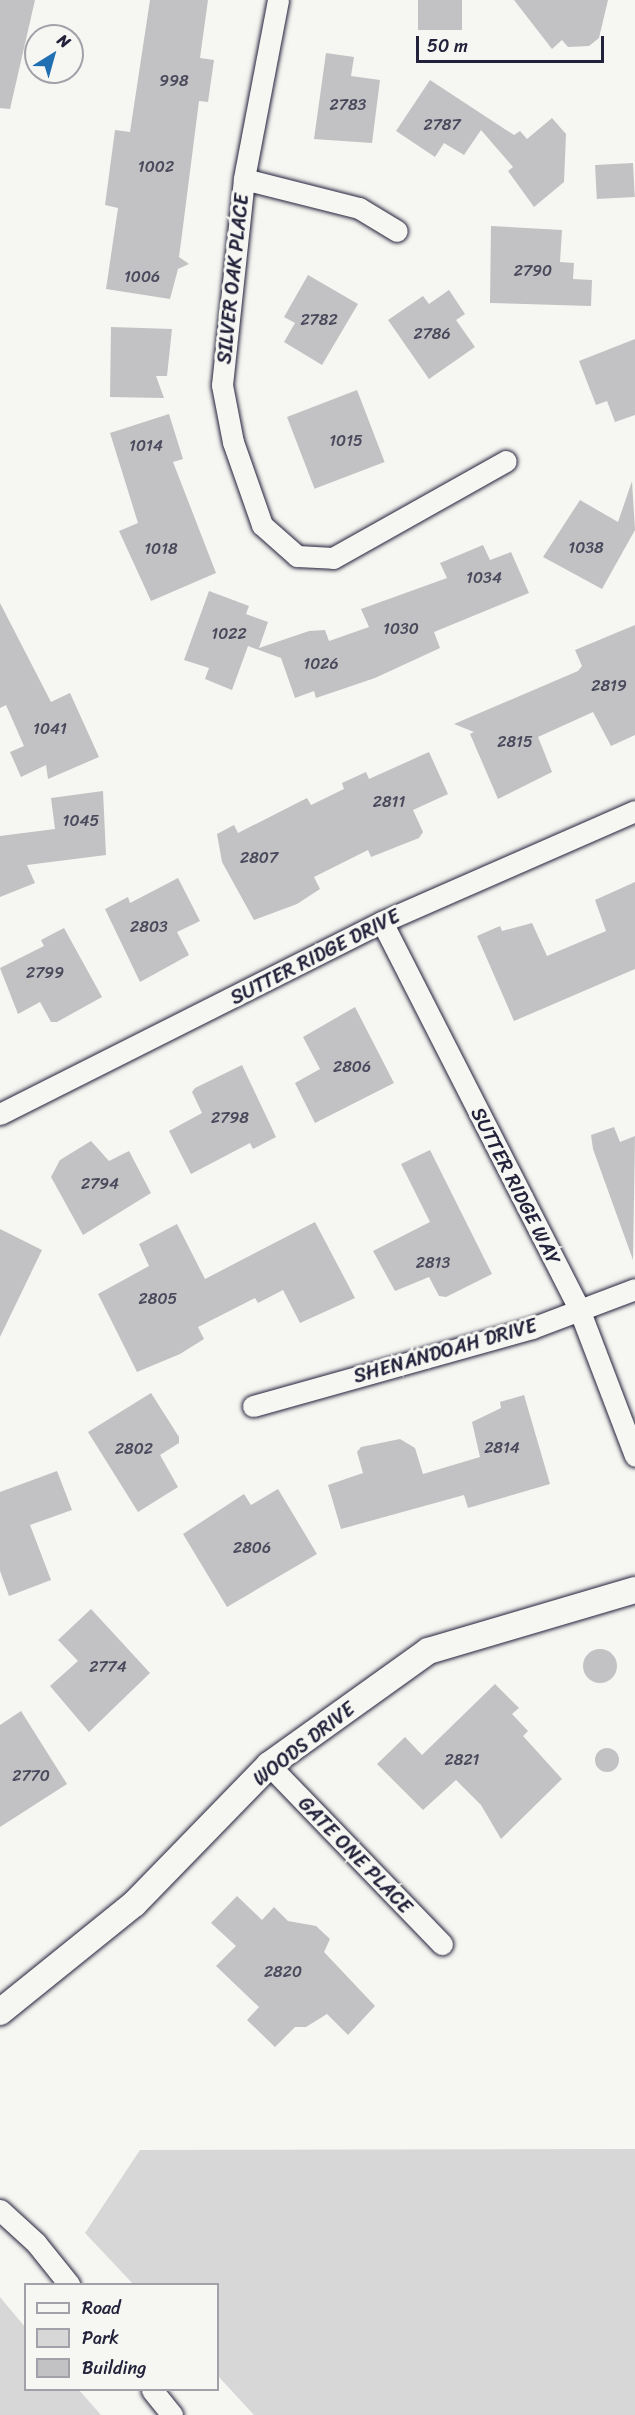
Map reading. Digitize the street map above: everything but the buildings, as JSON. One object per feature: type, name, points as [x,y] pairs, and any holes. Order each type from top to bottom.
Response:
[{"type":"street","name":"SILVER OAK PLACE","points":[[278,0],[244,179],[222,385],[233,442],[268,535],[297,556],[333,558],[506,461]]},
{"type":"street","points":[[244,179],[358,208],[398,231]]},
{"type":"street","name":"SUTTER RIDGE DRIVE","points":[[0,1113],[382,922],[635,811]]},
{"type":"street","name":"SUTTER RIDGE WAY","points":[[382,922],[579,1309],[635,1456]]},
{"type":"street","name":"SHENANDOAH DRIVE","points":[[253,1406],[532,1328],[635,1289]]},
{"type":"street","name":"WOODS DRIVE","points":[[0,2012],[134,1904],[269,1765],[429,1651],[635,1590]]},
{"type":"street","name":"GATE ONE PLACE","points":[[269,1765],[442,1944]]},
{"type":"street","points":[[0,2210],[36,2243],[68,2283]]},
{"type":"street","points":[[153,2391],[172,2415]]},
{"type":"green space","points":[[635,2149],[635,2415],[254,2415],[219,2377],[219,2283],[132,2283],[85,2233],[140,2150]]},
{"type":"green space","points":[[0,2297],[24,2326],[24,2391],[80,2391],[101,2415],[0,2415]]}]
